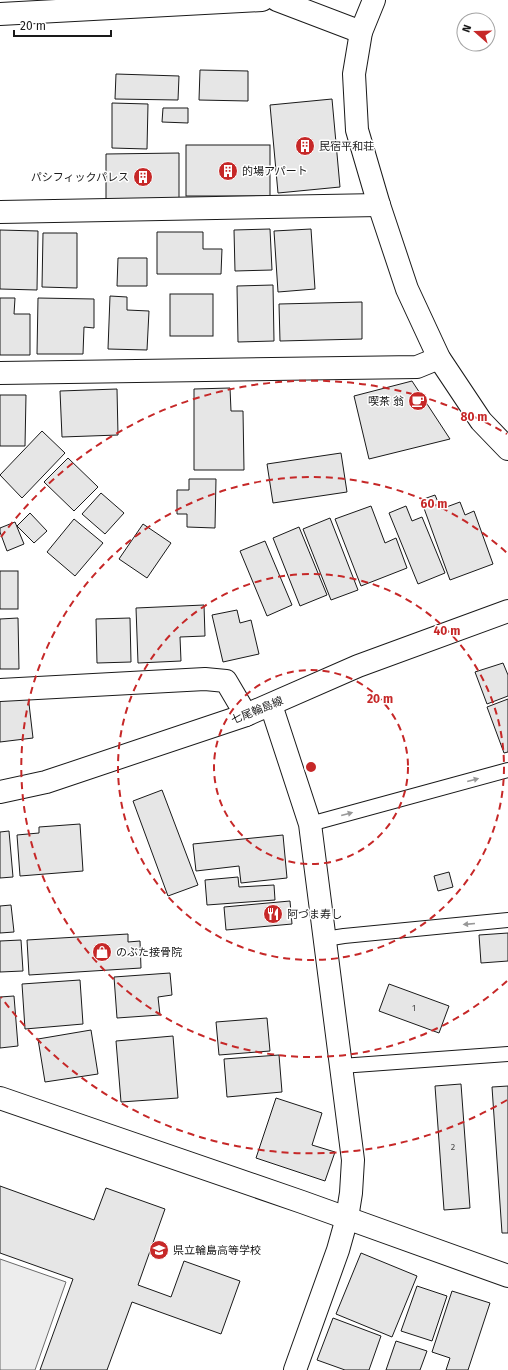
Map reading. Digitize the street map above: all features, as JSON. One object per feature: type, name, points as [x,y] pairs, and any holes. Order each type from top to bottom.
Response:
[{"type":"street","points":[[0,14],[262,0]]},
{"type":"street","points":[[277,0],[361,32]]},
{"type":"street","points":[[374,0],[361,32],[354,74],[357,130],[379,205],[407,289],[439,358],[481,421],[508,449]]},
{"type":"street","points":[[0,212],[379,205]]},
{"type":"street","points":[[0,373],[418,368],[439,358]]},
{"type":"street","name":"七尾輪島線","points":[[0,792],[46,782],[246,715],[358,666],[508,611]]},
{"type":"street","points":[[0,690],[205,679],[226,681],[246,715]]},
{"type":"street","points":[[271,705],[310,824],[353,1160],[351,1193],[347,1218],[338,1250],[295,1370]]},
{"type":"street","points":[[0,1098],[347,1218],[508,1276]]},
{"type":"lane","points":[[310,824],[508,770]]},
{"type":"lane","points":[[325,939],[508,920]]},
{"type":"lane","points":[[341,1066],[508,1054]]},
{"type":"shaded area","points":[[0,1259],[66,1282],[35,1370],[0,1370]]},
{"type":"building","points":[[200,70],[248,71],[248,101],[199,100]]},
{"type":"building","points":[[116,74],[179,76],[178,100],[115,99]]},
{"type":"building","name":"民宿平和荘","points":[[332,99],[340,187],[278,193],[270,105]]},
{"type":"building","points":[[112,103],[148,104],[147,149],[112,148]]},
{"type":"building","points":[[163,108],[188,108],[188,123],[162,122]]},
{"type":"building","name":"的場アパート","points":[[186,145],[270,145],[270,196],[186,196]]},
{"type":"building","name":"パシフィックパレス","points":[[179,153],[179,200],[106,200],[106,154]]},
{"type":"building","points":[[270,229],[272,270],[235,271],[234,230]]},
{"type":"building","points":[[311,229],[315,289],[278,292],[274,231]]},
{"type":"building","points":[[0,230],[38,231],[37,290],[0,289]]},
{"type":"building","points":[[157,232],[203,232],[203,249],[222,249],[221,274],[157,274]]},
{"type":"building","points":[[43,233],[77,233],[77,288],[42,287]]},
{"type":"building","points":[[118,258],[147,258],[147,286],[117,286]]},
{"type":"building","points":[[273,285],[274,341],[238,342],[237,286]]},
{"type":"building","points":[[170,294],[213,294],[213,336],[170,336]]},
{"type":"building","points":[[110,296],[127,297],[127,310],[149,311],[147,350],[108,349]]},
{"type":"building","points":[[0,298],[15,298],[14,314],[30,314],[30,355],[0,355]]},
{"type":"building","points":[[38,298],[94,299],[94,328],[84,327],[83,354],[37,354]]},
{"type":"building","points":[[362,302],[362,339],[280,341],[279,304]]},
{"type":"building","points":[[412,381],[450,439],[369,459],[354,396]]},
{"type":"building","points":[[230,388],[231,411],[243,411],[244,470],[194,470],[194,389]]},
{"type":"building","points":[[117,389],[118,435],[62,437],[60,391]]},
{"type":"building","points":[[0,395],[26,395],[25,446],[0,446]]},
{"type":"building","points":[[42,431],[65,453],[22,498],[0,475]]},
{"type":"building","points":[[341,453],[347,492],[273,503],[267,464]]},
{"type":"building","points":[[68,458],[98,487],[74,511],[44,482]]},
{"type":"building","points":[[189,479],[216,479],[215,528],[187,527],[187,514],[177,514],[177,490],[189,490]]},
{"type":"building","points":[[101,493],[124,513],[105,534],[82,514]]},
{"type":"building","points":[[435,495],[441,509],[460,502],[465,515],[474,511],[493,564],[450,580],[421,500]]},
{"type":"building","points":[[371,506],[385,543],[396,538],[407,568],[361,586],[335,519]]},
{"type":"building","points":[[406,506],[412,521],[422,517],[445,573],[418,584],[389,513]]},
{"type":"building","points":[[30,513],[47,531],[34,543],[17,526]]},
{"type":"building","points":[[330,518],[358,590],[331,600],[303,529]]},
{"type":"building","points":[[74,519],[103,543],[75,576],[47,552]]},
{"type":"building","points":[[15,522],[24,544],[7,551],[0,528]]},
{"type":"building","points":[[143,524],[171,543],[147,578],[119,559]]},
{"type":"building","points":[[299,527],[327,595],[300,606],[273,538]]},
{"type":"building","points":[[265,541],[292,605],[267,616],[240,551]]},
{"type":"building","points":[[0,571],[18,571],[18,609],[0,609]]},
{"type":"building","points":[[204,605],[205,636],[180,637],[181,661],[138,663],[136,608]]},
{"type":"building","points":[[237,610],[240,623],[251,620],[259,654],[223,662],[212,615]]},
{"type":"building","points":[[18,618],[19,669],[0,669],[0,619]]},
{"type":"building","points":[[130,618],[131,662],[97,663],[96,619]]},
{"type":"building","points":[[503,663],[508,675],[508,696],[487,704],[475,672]]},
{"type":"building","points":[[28,695],[33,738],[0,742],[0,698]]},
{"type":"building","points":[[508,699],[508,752],[504,753],[487,707]]},
{"type":"building","points":[[162,790],[198,885],[168,896],[133,801]]},
{"type":"building","points":[[80,824],[83,871],[20,876],[17,835],[39,833],[39,827]]},
{"type":"building","points":[[9,831],[13,877],[0,878],[0,832]]},
{"type":"building","points":[[283,835],[287,878],[241,883],[239,866],[196,871],[193,844]]},
{"type":"building","points":[[449,872],[453,887],[438,891],[434,876]]},
{"type":"building","points":[[238,877],[239,887],[274,885],[275,900],[207,905],[205,880]]},
{"type":"building","points":[[290,901],[292,924],[226,930],[224,907]]},
{"type":"building","points":[[11,905],[14,932],[0,933],[0,906]]},
{"type":"building","points":[[508,933],[508,961],[481,963],[479,935]]},
{"type":"building","points":[[128,934],[128,942],[140,941],[141,968],[29,975],[27,940]]},
{"type":"building","points":[[21,940],[23,971],[0,972],[0,941]]},
{"type":"building","points":[[170,973],[172,995],[158,997],[160,1015],[117,1018],[114,977]]},
{"type":"building","points":[[80,980],[83,1024],[25,1029],[22,984]]},
{"type":"building","points":[[389,984],[449,1006],[439,1033],[379,1011]]},
{"type":"building","points":[[14,996],[18,1046],[0,1048],[0,997]]},
{"type":"building","points":[[267,1018],[270,1051],[219,1055],[216,1022]]},
{"type":"building","points":[[91,1030],[98,1074],[45,1082],[38,1039]]},
{"type":"building","points":[[173,1036],[178,1098],[121,1102],[116,1041]]},
{"type":"building","points":[[279,1055],[282,1092],[227,1097],[224,1059]]},
{"type":"building","points":[[461,1084],[470,1208],[444,1210],[435,1086]]},
{"type":"building","points":[[508,1086],[508,1233],[502,1233],[492,1087]]},
{"type":"building","points":[[276,1098],[322,1113],[312,1145],[335,1152],[325,1181],[256,1158]]},
{"type":"building","points":[[0,1186],[94,1220],[106,1188],[165,1209],[138,1285],[171,1297],[184,1261],[240,1281],[221,1334],[132,1302],[107,1370],[40,1370],[73,1279],[0,1253]]},
{"type":"building","points":[[361,1253],[417,1276],[392,1337],[336,1314]]},
{"type":"building","points":[[417,1286],[447,1296],[432,1341],[401,1331]]},
{"type":"building","points":[[452,1291],[490,1303],[468,1370],[446,1370],[450,1358],[432,1352]]},
{"type":"building","points":[[333,1318],[381,1336],[369,1370],[345,1370],[317,1360]]},
{"type":"building","points":[[396,1341],[427,1351],[420,1370],[386,1370]]},
{"type":"place","name":"民宿平和荘","points":[[305,146]]},
{"type":"place","name":"的場アパート","points":[[228,171]]},
{"type":"place","name":"パシフィックパレス","points":[[143,177]]},
{"type":"place","name":"喫茶 翁","points":[[418,401]]},
{"type":"place","name":"阿づま寿し","points":[[273,914]]},
{"type":"place","name":"のぶた接骨院","points":[[102,952]]},
{"type":"place","name":"県立輪島高等学校","points":[[159,1250]]}]
